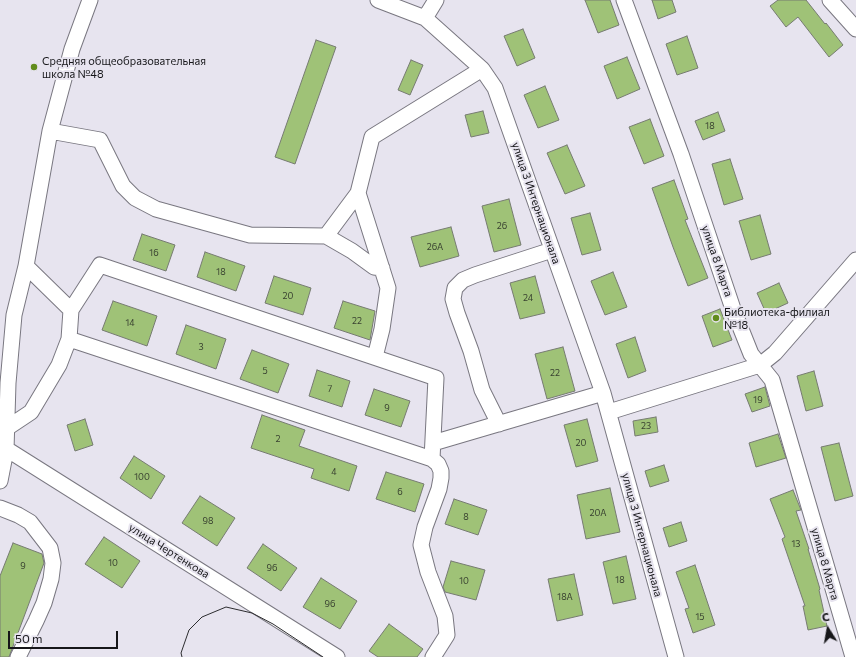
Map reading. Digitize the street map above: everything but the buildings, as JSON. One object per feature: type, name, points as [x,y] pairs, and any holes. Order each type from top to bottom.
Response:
[{"type":"street","points":[[0,481],[3,447],[7,428],[8,383],[14,315],[26,266],[50,131],[72,49],[90,0]]},
{"type":"street","points":[[378,0],[426,18],[436,0]]},
{"type":"street","name":"улица 8 Марта","points":[[624,0],[681,154],[732,309],[751,354],[772,380],[853,657]]},
{"type":"street","points":[[830,0],[856,29]]},
{"type":"street","name":"улица 3 Интернационала","points":[[426,18],[482,69],[496,88],[603,393],[676,657]]},
{"type":"street","points":[[326,236],[358,193],[372,137],[482,69]]},
{"type":"street","points":[[50,131],[100,140],[123,186],[135,198],[156,209],[250,235],[326,236],[374,267],[382,268]]},
{"type":"street","points":[[358,193],[388,288],[382,329],[375,357]]},
{"type":"street","points":[[500,424],[482,390],[471,350],[453,299],[455,288],[463,280],[475,275],[552,250]]},
{"type":"street","points":[[609,412],[760,365],[775,352],[856,260]]},
{"type":"street","points":[[7,428],[31,412],[43,395],[60,365],[69,339],[71,310],[100,265],[436,378],[432,459]]},
{"type":"street","points":[[26,266],[71,310]]},
{"type":"street","points":[[69,339],[432,459],[438,464],[441,471],[439,489],[425,527],[421,545],[428,572],[445,616],[447,635],[433,657]]},
{"type":"street","points":[[433,443],[603,393]]},
{"type":"street","name":"улица Чертенкова","points":[[3,447],[337,657]]},
{"type":"street","points":[[0,508],[18,515],[30,522],[50,548],[53,563],[51,579],[44,603],[18,657]]},
{"type":"tram line","points":[[182,657],[181,653],[189,630],[202,617],[226,607],[252,613],[273,624],[323,657]]},
{"type":"place","name":"Средняя общеобразовательная школа №48","points":[[34,67]]},
{"type":"place","name":"Библиотека-филиал №18","points":[[716,318]]}]
